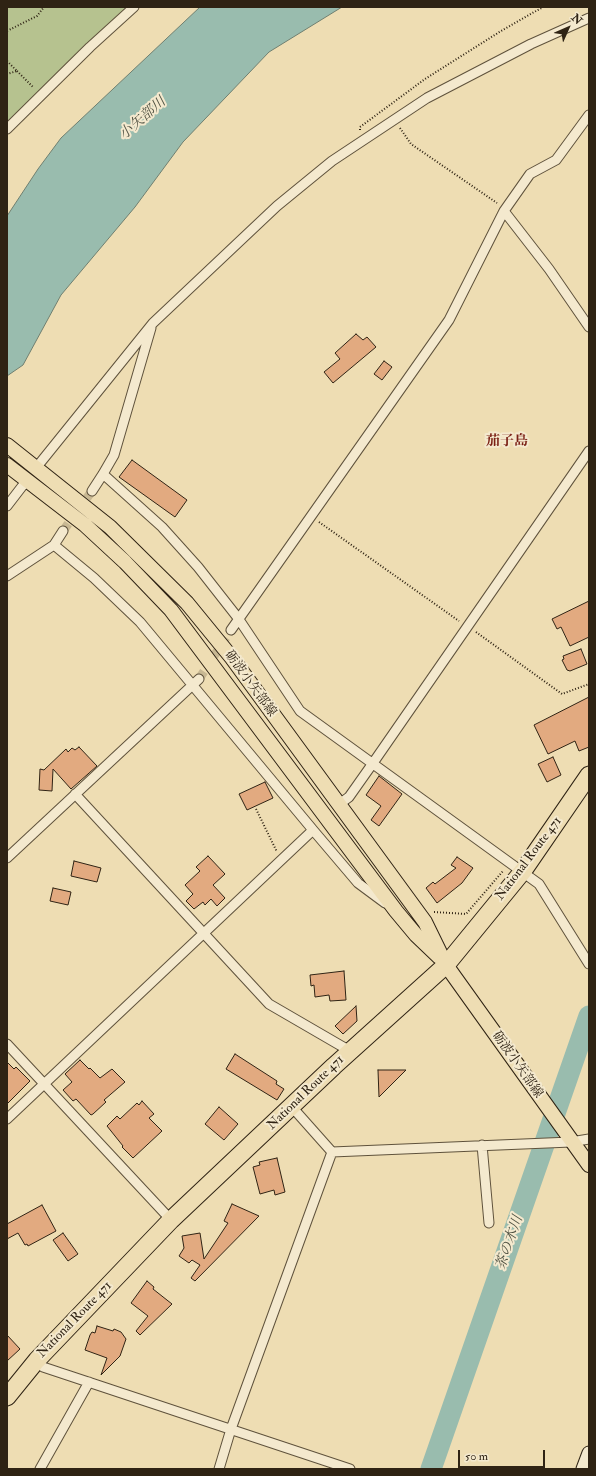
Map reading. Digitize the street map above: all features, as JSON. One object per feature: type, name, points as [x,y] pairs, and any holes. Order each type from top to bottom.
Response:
[{"type":"highway","name":"National Route 471","points":[[7,1397],[37,1360],[171,1220],[350,1051],[446,964],[523,871],[589,776]]},
{"type":"main road","name":"砺波小矢部線","points":[[7,445],[110,527],[187,603],[232,658],[426,922],[446,964],[571,1142],[589,1165]]},
{"type":"main road","name":"砺波小矢部線","points":[[7,465],[85,525],[125,562],[171,610],[396,911],[416,935],[446,964]]},
{"type":"street","points":[[7,129],[134,7]]},
{"type":"street","points":[[31,464],[152,323],[277,206],[332,161],[393,119],[434,94],[531,44],[589,18]]},
{"type":"street","points":[[230,630],[449,320],[504,211],[530,174],[556,160],[589,115]]},
{"type":"street","points":[[504,211],[548,269],[589,327]]},
{"type":"street","points":[[92,491],[114,455],[152,323]]},
{"type":"street","points":[[338,804],[349,797],[374,763],[589,451]]},
{"type":"street","points":[[103,474],[162,527],[198,567],[238,618],[300,711],[374,763],[539,884],[589,964]]},
{"type":"street","points":[[7,506],[22,477]]},
{"type":"street","points":[[7,576],[54,545],[63,531]]},
{"type":"street","points":[[54,545],[94,578],[140,622],[197,682],[314,830],[358,883],[396,911]]},
{"type":"street","points":[[7,858],[197,682]]},
{"type":"street","points":[[75,794],[269,1004],[350,1051]]},
{"type":"street","points":[[7,1119],[314,830]]},
{"type":"street","points":[[7,1044],[171,1220]]},
{"type":"street","points":[[292,1107],[332,1152]]},
{"type":"street","points":[[332,1152],[571,1142],[589,1139]]},
{"type":"street","points":[[482,1145],[489,1223]]},
{"type":"street","points":[[219,1469],[231,1428],[332,1152]]},
{"type":"street","points":[[37,1360],[43,1367],[231,1428],[350,1469]]},
{"type":"street","points":[[40,1469],[88,1382]]},
{"type":"street","points":[[583,1469],[589,1453]]},
{"type":"path","points":[[7,31],[37,16],[44,7]]},
{"type":"path","points":[[361,141],[360,127],[380,112],[425,79],[501,31],[543,7]]},
{"type":"path","points":[[7,61],[41,95]]},
{"type":"path","points":[[7,74],[17,71]]},
{"type":"path","points":[[393,119],[411,144],[493,199],[504,211]]},
{"type":"path","points":[[310,516],[468,626],[562,694],[589,684]]},
{"type":"path","points":[[256,809],[281,860]]},
{"type":"green space","points":[[7,7],[131,7],[7,125]]},
{"type":"water","name":"小矢部川","points":[[200,7],[342,7],[269,52],[183,142],[135,207],[61,295],[23,365],[7,376],[7,216],[38,169],[61,138]]},
{"type":"building","points":[[356,334],[363,340],[367,337],[376,347],[333,383],[324,372],[340,359],[335,353]]},
{"type":"building","points":[[384,361],[392,367],[382,380],[374,374]]},
{"type":"building","points":[[132,460],[187,500],[175,517],[119,477]]},
{"type":"building","points":[[589,601],[589,637],[570,646],[561,627],[557,629],[552,619]]},
{"type":"building","points":[[581,649],[587,664],[570,671],[567,670],[562,660],[564,659],[563,656]]},
{"type":"building","points":[[589,697],[589,747],[579,751],[575,741],[548,754],[534,725]]},
{"type":"building","points":[[79,747],[97,766],[71,789],[53,769],[52,791],[39,790],[40,769],[44,770],[66,749],[68,752],[72,748],[75,750]]},
{"type":"building","points":[[553,757],[561,775],[547,782],[538,764]]},
{"type":"building","points":[[379,776],[402,794],[379,826],[371,820],[381,806],[366,795]]},
{"type":"building","points":[[265,782],[273,798],[247,810],[239,794]]},
{"type":"building","points":[[208,856],[225,874],[213,885],[225,898],[217,906],[211,899],[205,905],[203,902],[194,909],[186,901],[193,894],[185,885],[200,871],[196,867]]},
{"type":"building","points":[[457,857],[473,868],[462,883],[437,903],[426,888],[433,882],[435,884],[456,868],[451,865]]},
{"type":"building","points":[[74,861],[101,868],[97,882],[71,876]]},
{"type":"building","points":[[53,888],[71,892],[68,905],[50,901]]},
{"type":"building","points":[[344,971],[346,1000],[330,1001],[329,995],[315,997],[314,985],[311,986],[310,975]]},
{"type":"building","points":[[356,1006],[357,1021],[343,1034],[335,1026]]},
{"type":"building","points":[[235,1054],[277,1081],[276,1084],[284,1089],[277,1100],[226,1069]]},
{"type":"building","points":[[80,1060],[100,1078],[112,1069],[125,1082],[104,1100],[106,1102],[91,1115],[76,1099],[73,1101],[63,1090],[72,1082],[65,1074]]},
{"type":"building","points":[[7,1062],[14,1069],[16,1067],[30,1081],[7,1104]]},
{"type":"building","points":[[378,1070],[406,1070],[379,1097]]},
{"type":"building","points":[[142,1101],[154,1114],[149,1118],[162,1131],[133,1158],[122,1147],[123,1146],[107,1126],[117,1116],[120,1119],[137,1103],[139,1105]]},
{"type":"building","points":[[219,1107],[238,1124],[224,1140],[205,1124]]},
{"type":"building","points":[[277,1158],[285,1192],[275,1195],[274,1190],[260,1194],[253,1167],[260,1165],[259,1162]]},
{"type":"building","points":[[232,1204],[259,1216],[195,1281],[191,1278],[200,1265],[192,1260],[189,1263],[179,1256],[184,1248],[182,1236],[200,1233],[204,1259],[228,1223],[224,1221]]},
{"type":"building","points":[[42,1205],[56,1231],[28,1246],[27,1244],[25,1245],[18,1233],[7,1239],[7,1224]]},
{"type":"building","points":[[63,1233],[78,1254],[68,1261],[53,1240]]},
{"type":"building","points":[[147,1281],[154,1287],[153,1289],[172,1304],[140,1335],[136,1331],[148,1316],[131,1303]]},
{"type":"building","points":[[97,1326],[113,1331],[114,1329],[121,1332],[126,1339],[120,1356],[101,1375],[107,1358],[85,1350],[90,1335],[92,1332],[95,1333]]},
{"type":"building","points":[[7,1335],[20,1349],[7,1361]]},
{"type":"waterway","name":"茶の木川","points":[[431,1469],[589,1016]]},
{"type":"tunnel","points":[[63,531],[92,491]]},
{"type":"tunnel","points":[[199,679],[231,630]]},
{"type":"district","name":"茄子島","points":[[507,442]]}]
